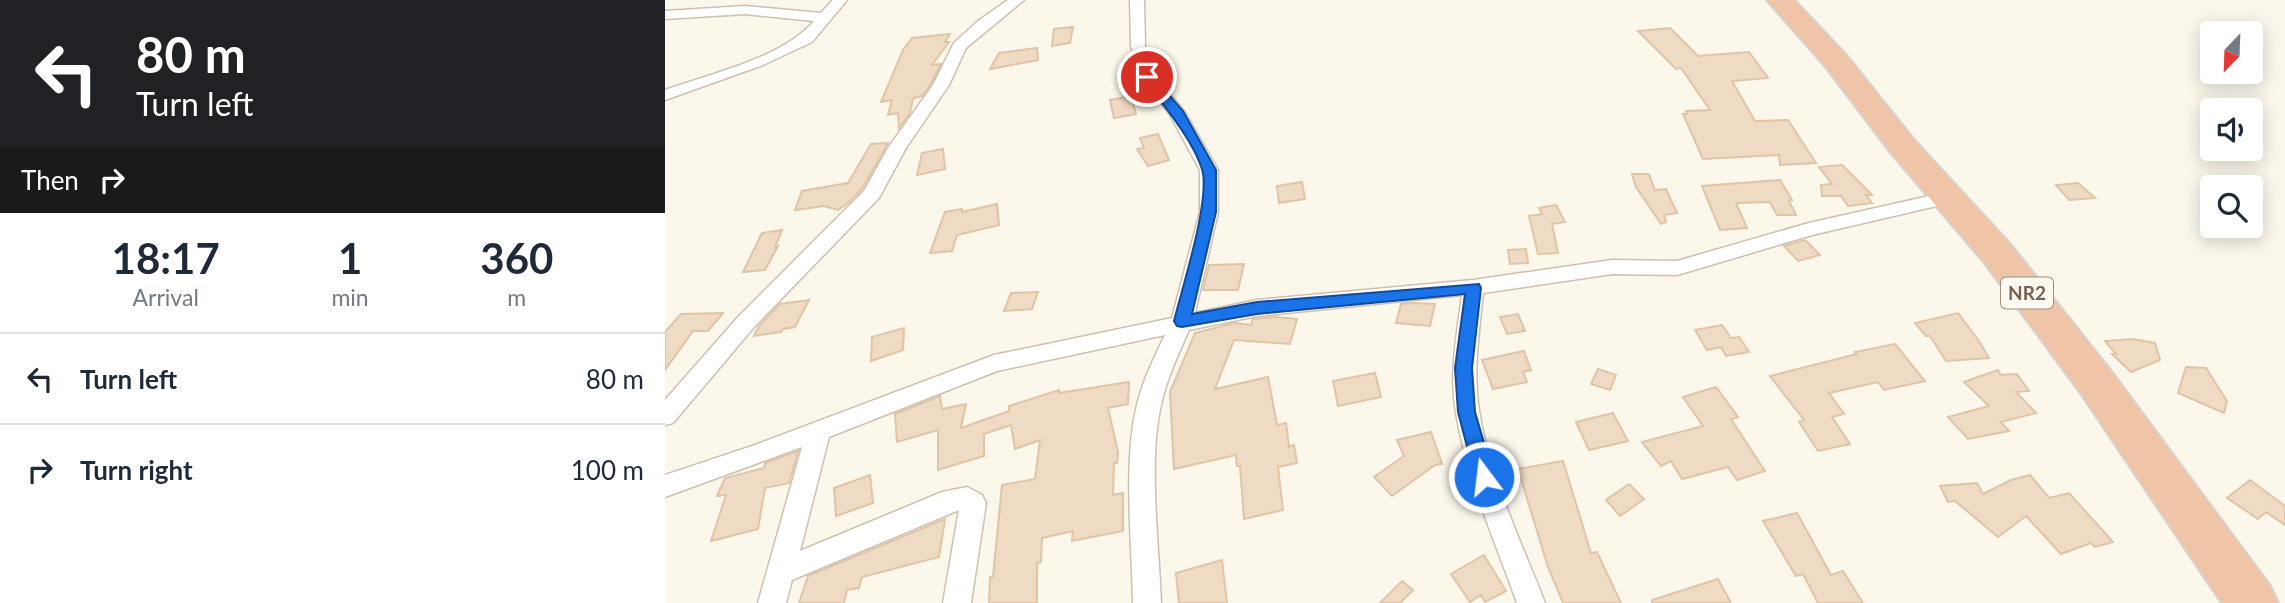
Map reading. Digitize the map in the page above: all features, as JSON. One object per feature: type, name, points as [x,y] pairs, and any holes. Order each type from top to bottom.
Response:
[{"type":"highway","name":"NR2","points":[[1780,0],[1836,61],[1903,147],[1997,253],[2095,381],[2252,603]]},
{"type":"street","points":[[665,95],[758,62],[807,39],[840,0]]},
{"type":"street","points":[[665,415],[746,322],[872,194],[897,148],[941,85],[959,46],[983,24],[1017,0]]},
{"type":"street","points":[[1137,0],[1137,46],[1147,77],[1176,111],[1209,170],[1209,212],[1182,321],[1156,378],[1148,408],[1143,450],[1147,603]]},
{"type":"street","points":[[665,15],[745,10],[826,18]]},
{"type":"street","points":[[665,486],[994,363],[1182,321],[1257,308],[1473,288],[1612,267],[1677,268],[1809,229],[1947,198]]},
{"type":"street","points":[[1473,288],[1464,368],[1467,412],[1484,477],[1531,603]]},
{"type":"street","points":[[772,603],[783,571],[819,430]]},
{"type":"street","points":[[783,571],[951,500],[967,498],[973,503],[972,520],[957,603]]},
{"type":"building","points":[[1073,27],[1070,43],[1052,46],[1054,29]]},
{"type":"building","points":[[1670,28],[1698,56],[1749,52],[1768,78],[1732,81],[1755,121],[1788,120],[1816,163],[1780,165],[1779,155],[1703,159],[1683,114],[1687,114],[1686,111],[1710,110],[1681,68],[1676,69],[1638,31]]},
{"type":"building","points":[[950,34],[945,42],[949,42],[932,65],[941,64],[931,84],[922,96],[913,98],[910,113],[899,128],[898,113],[888,115],[892,100],[881,102],[903,50],[912,38]]},
{"type":"building","points":[[1037,48],[1038,60],[990,69],[999,53]]},
{"type":"building","points":[[1131,96],[1136,114],[1114,118],[1110,100]]},
{"type":"building","points":[[1158,134],[1169,160],[1148,166],[1137,149],[1144,148],[1140,138]]},
{"type":"building","points":[[888,143],[862,189],[848,203],[838,210],[824,206],[795,210],[802,191],[848,183],[871,144]]},
{"type":"building","points":[[943,149],[945,169],[917,175],[922,153]]},
{"type":"building","points":[[1842,165],[1872,195],[1866,195],[1872,203],[1848,206],[1841,196],[1822,196],[1821,185],[1832,184],[1819,167]]},
{"type":"building","points":[[1632,174],[1649,174],[1655,190],[1666,189],[1677,213],[1664,215],[1666,222],[1661,224],[1636,187]]},
{"type":"building","points":[[1780,180],[1792,200],[1789,201],[1796,215],[1777,215],[1770,202],[1736,203],[1747,228],[1720,230],[1702,186]]},
{"type":"building","points":[[1302,182],[1305,199],[1279,203],[1277,186]]},
{"type":"building","points":[[2078,183],[2095,198],[2069,200],[2056,185]]},
{"type":"building","points":[[997,204],[999,225],[957,235],[952,251],[930,253],[945,212],[962,209],[962,212]]},
{"type":"building","points":[[1556,205],[1565,222],[1552,224],[1558,253],[1538,254],[1529,216],[1542,214],[1539,208]]},
{"type":"building","points":[[782,230],[775,247],[778,246],[765,270],[743,272],[762,233]]},
{"type":"building","points":[[1805,240],[1820,255],[1798,261],[1784,246]]},
{"type":"building","points":[[1526,249],[1528,263],[1510,264],[1508,250]]},
{"type":"building","points":[[1244,264],[1238,290],[1203,290],[1209,265]]},
{"type":"building","points":[[1038,292],[1032,309],[1004,311],[1011,293]]},
{"type":"building","points":[[809,300],[795,327],[754,336],[759,326],[780,304]]},
{"type":"building","points":[[1401,304],[1435,304],[1430,326],[1396,323]]},
{"type":"building","points":[[723,313],[708,331],[693,331],[665,370],[665,332],[681,314]]},
{"type":"building","points":[[1958,313],[1989,358],[1946,361],[1930,336],[1926,336],[1915,323]]},
{"type":"building","points":[[1518,314],[1525,331],[1507,334],[1500,317]]},
{"type":"building","points":[[1253,319],[1297,319],[1290,344],[1234,340],[1215,389],[1268,377],[1277,425],[1286,423],[1289,447],[1294,445],[1297,463],[1278,467],[1283,510],[1244,519],[1240,466],[1237,466],[1236,455],[1174,469],[1170,392],[1195,333],[1235,323],[1251,325]]},
{"type":"building","points":[[1722,325],[1731,338],[1739,337],[1749,352],[1726,356],[1721,347],[1707,350],[1695,330]]},
{"type":"building","points":[[904,328],[903,350],[871,361],[872,337]]},
{"type":"building","points":[[2132,339],[2155,343],[2160,360],[2131,372],[2112,354],[2116,354],[2105,341]]},
{"type":"building","points":[[1895,344],[1925,381],[1884,390],[1878,382],[1829,393],[1844,414],[1832,417],[1850,444],[1818,451],[1799,422],[1804,420],[1770,376],[1857,354],[1855,352]]},
{"type":"building","points":[[1524,351],[1531,370],[1523,372],[1527,382],[1493,389],[1482,360]]},
{"type":"building","points":[[2186,367],[2206,368],[2227,401],[2224,413],[2178,393]]},
{"type":"building","points":[[1598,369],[1616,375],[1610,390],[1591,384]]},
{"type":"building","points":[[1998,370],[2001,375],[2017,374],[2029,391],[2016,392],[2036,413],[2001,422],[2009,431],[1968,439],[1948,417],[1989,406],[1964,382]]},
{"type":"building","points":[[1375,373],[1381,397],[1338,406],[1333,381]]},
{"type":"building","points":[[1129,382],[1128,404],[1108,408],[1118,452],[1117,463],[1114,463],[1113,495],[1123,493],[1123,531],[1072,541],[1073,531],[1042,538],[1041,562],[1037,563],[1037,603],[989,603],[1002,485],[1035,479],[1040,440],[1015,449],[1011,425],[984,434],[984,456],[938,470],[938,430],[897,442],[895,414],[940,396],[942,409],[966,404],[961,428],[1009,411],[1009,406],[1059,390],[1059,393]]},
{"type":"building","points":[[1716,387],[1738,417],[1731,419],[1765,471],[1737,480],[1728,467],[1682,479],[1671,461],[1661,466],[1642,442],[1703,426],[1683,397]]},
{"type":"building","points":[[1613,413],[1628,441],[1589,450],[1576,422]]},
{"type":"building","points":[[1431,432],[1442,464],[1435,465],[1392,496],[1374,477],[1404,456],[1397,440]]},
{"type":"building","points":[[798,451],[789,483],[765,488],[758,529],[711,541],[726,495],[717,496],[725,478],[764,468],[765,463]]},
{"type":"building","points":[[1563,461],[1591,553],[1597,552],[1621,603],[1563,603],[1548,567],[1518,469]]},
{"type":"building","points":[[870,475],[873,503],[836,516],[834,488]]},
{"type":"building","points":[[2030,475],[2049,498],[2069,493],[2113,542],[2095,547],[2091,543],[2061,554],[2026,516],[1998,537],[1955,501],[1948,502],[1940,486],[1977,483],[1983,494],[2011,480]]},
{"type":"building","points":[[2250,480],[2285,506],[2285,525],[2266,512],[2258,519],[2227,498]]},
{"type":"building","points":[[1629,484],[1644,499],[1620,516],[1606,500]]},
{"type":"building","points":[[1797,513],[1831,575],[1843,571],[1863,603],[1818,603],[1803,574],[1796,576],[1763,521]]},
{"type":"building","points":[[945,519],[939,557],[862,577],[859,588],[847,590],[844,603],[799,603],[808,576]]},
{"type":"building","points":[[1484,555],[1506,591],[1485,602],[1481,595],[1470,602],[1451,574]]},
{"type":"building","points":[[1222,560],[1227,603],[1179,603],[1176,573]]},
{"type":"building","points":[[1718,579],[1731,603],[1652,603],[1652,600]]},
{"type":"building","points":[[1402,581],[1413,590],[1400,603],[1380,603]]},
{"type":"route","points":[[1147,77],[1181,118],[1209,170],[1209,212],[1182,321],[1257,308],[1473,288],[1464,368],[1467,412],[1484,477]]}]
